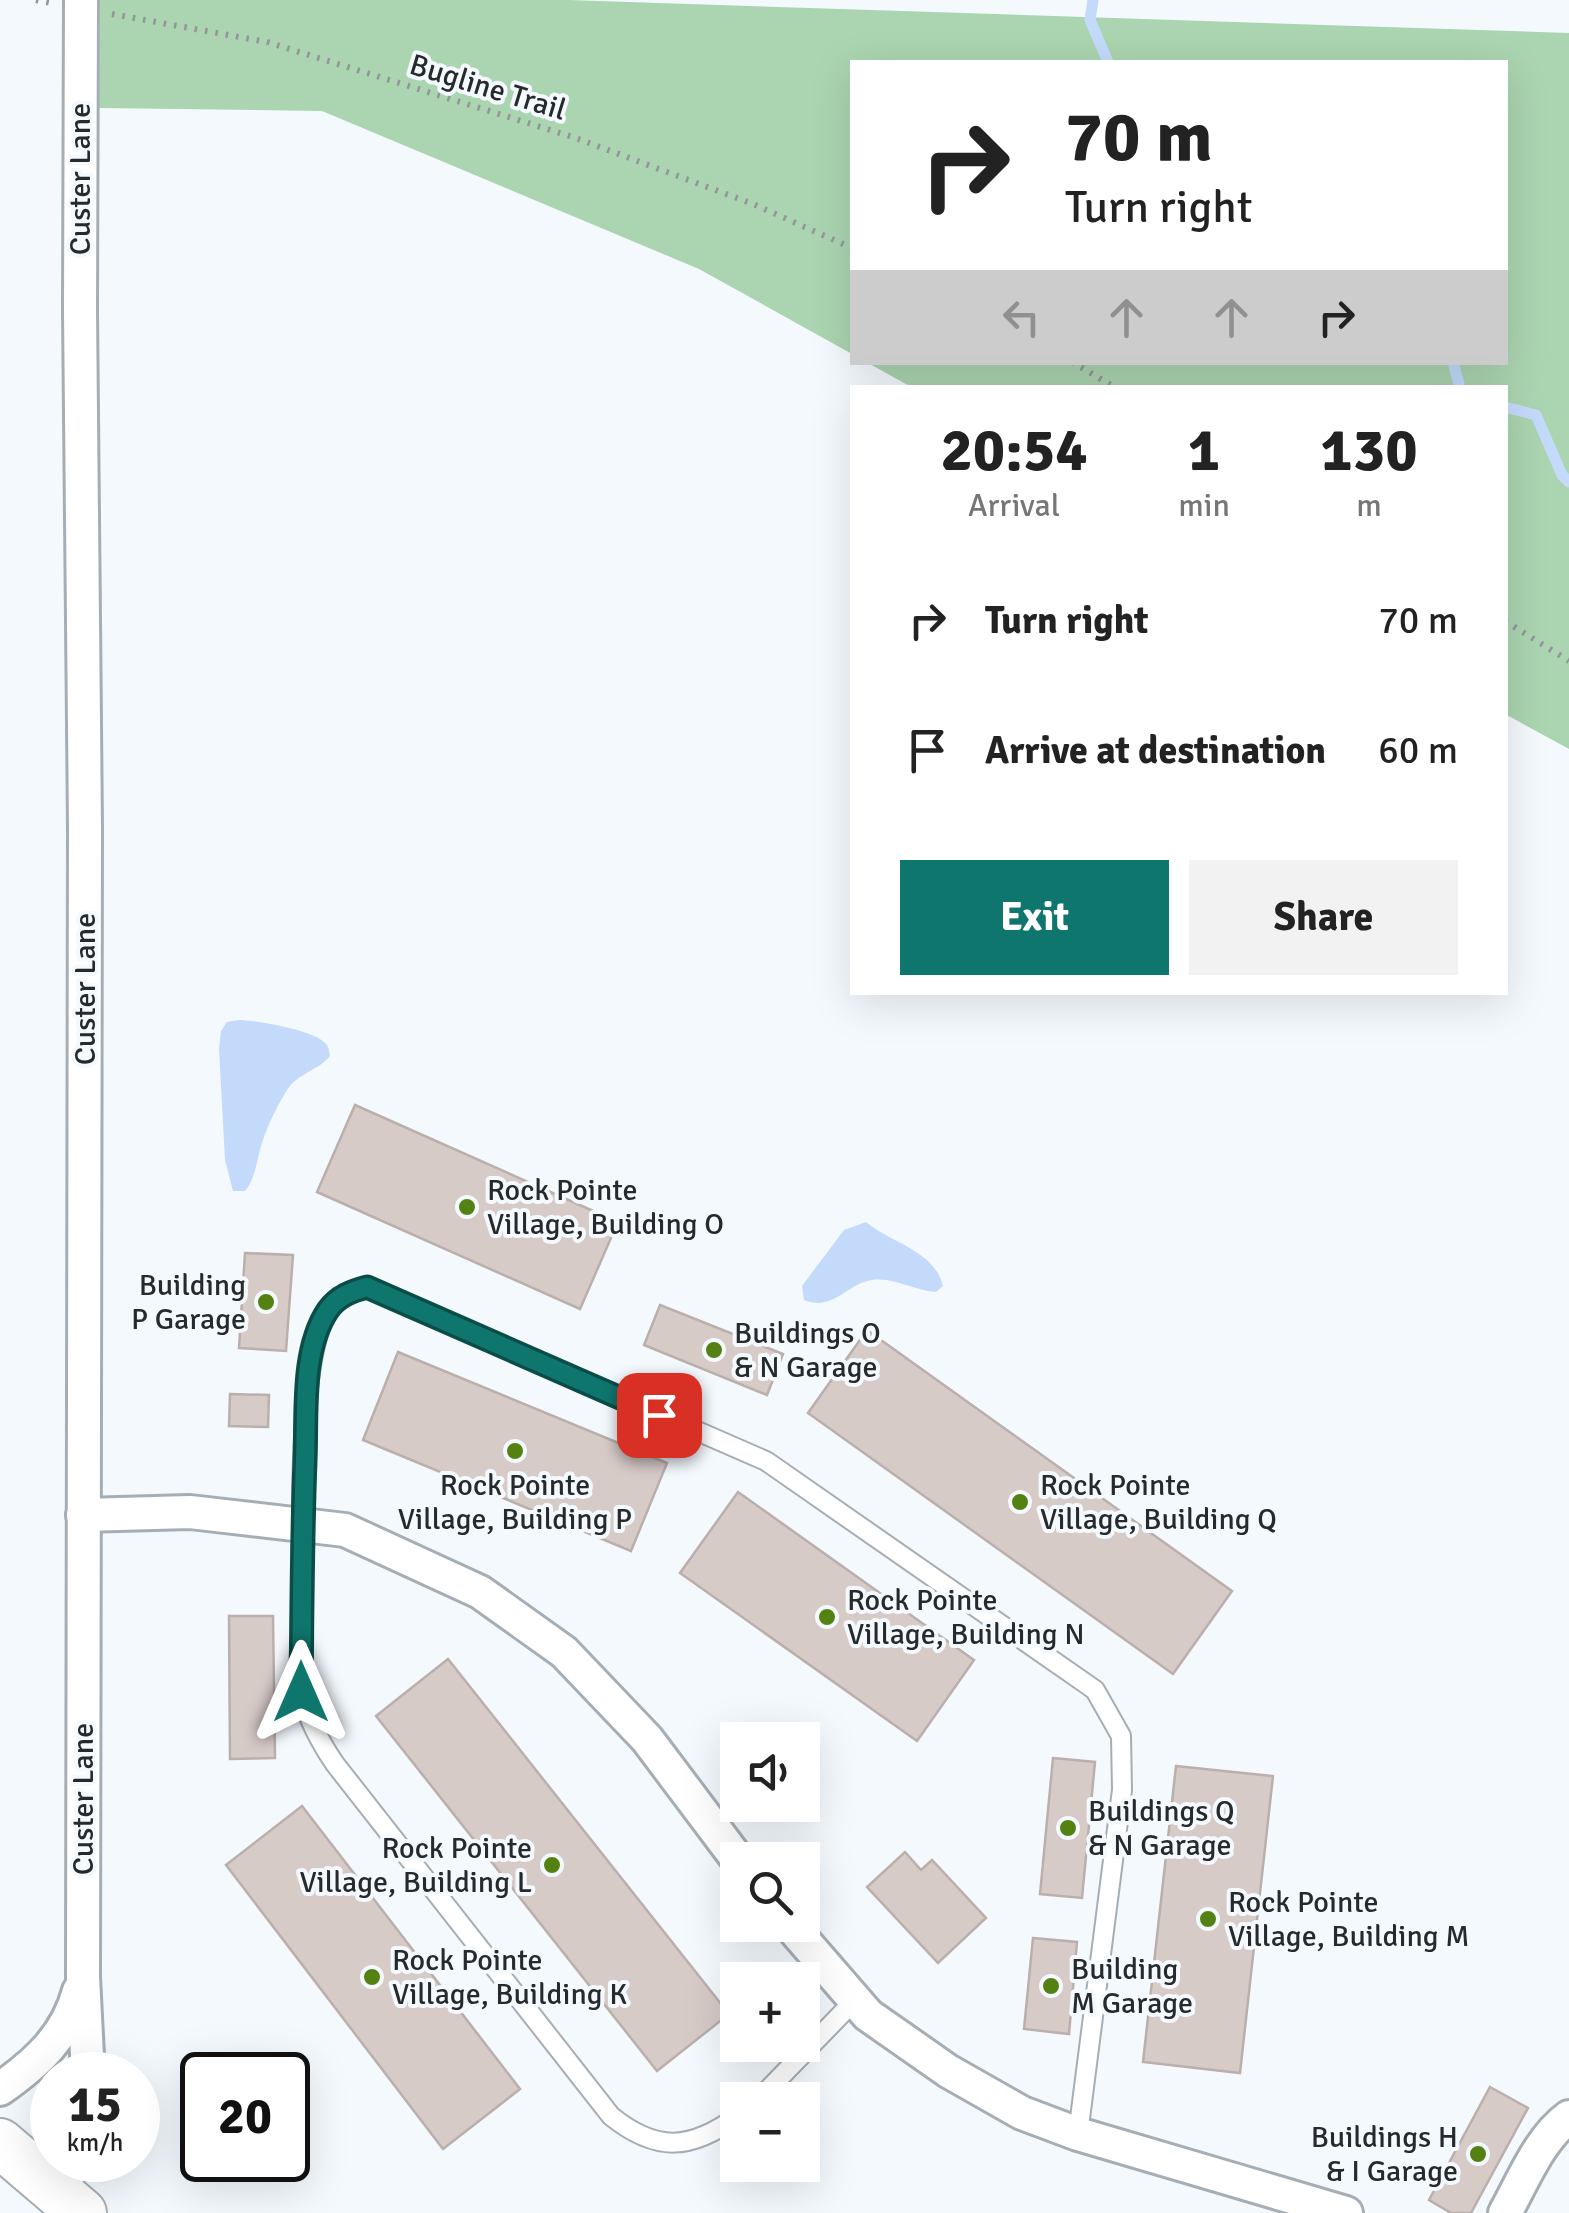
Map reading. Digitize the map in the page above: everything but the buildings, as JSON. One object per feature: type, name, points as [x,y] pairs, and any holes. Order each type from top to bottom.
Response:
[{"type":"main road","points":[[0,2143],[72,2189]]},
{"type":"street","name":"Custer Lane","points":[[87,2052],[83,1977],[85,828],[80,310],[89,6]]},
{"type":"street","points":[[84,1515],[190,1512],[345,1530],[480,1592],[564,1652],[648,1740],[724,1842]]},
{"type":"street","points":[[805,1942],[868,2014],[948,2071],[1022,2113],[1078,2134],[1346,2213]]},
{"type":"street","name":"Custer Lane","points":[[0,2089],[49,2050],[74,2009],[83,1977]]},
{"type":"street","points":[[1505,2213],[1538,2153],[1556,2126],[1569,2117]]},
{"type":"lane","points":[[720,2129],[688,2142],[635,2135],[611,2116],[315,1734],[301,1692],[308,1393],[315,1342],[329,1309],[347,1292],[367,1287],[766,1461],[1095,1690],[1121,1736],[1122,1790],[1078,2134]]},
{"type":"lane","points":[[775,2082],[855,2000]]},
{"type":"path","name":"Bugline Trail","points":[[89,6],[267,42],[573,137],[753,204],[850,247]]},
{"type":"path","points":[[1077,365],[1111,385]]},
{"type":"path","points":[[1508,623],[1569,661]]},
{"type":"green space","points":[[100,0],[568,0],[1569,33],[1569,749],[1508,716],[1508,385],[908,385],[872,365],[1508,365],[1508,60],[850,60],[850,353],[699,269],[322,111],[99,108]]},
{"type":"water","points":[[238,1020],[308,1034],[326,1044],[330,1056],[287,1090],[268,1127],[245,1191],[233,1191],[225,1160],[219,1049],[221,1031],[227,1022]]},
{"type":"water","points":[[866,1222],[922,1256],[943,1286],[936,1292],[889,1280],[872,1280],[831,1300],[804,1300],[802,1286],[844,1230]]},
{"type":"waterway","points":[[1093,0],[1090,20],[1107,60]]},
{"type":"waterway","points":[[1454,365],[1459,385]]},
{"type":"waterway","points":[[1508,408],[1536,415],[1562,475],[1569,482]]},
{"type":"place","name":"Rock Pointe Village, Building O","points":[[467,1207]]},
{"type":"place","name":"Building P Garage","points":[[266,1302]]},
{"type":"place","name":"Buildings O & N Garage","points":[[714,1350]]},
{"type":"place","name":"Rock Pointe Village, Building P","points":[[515,1451]]},
{"type":"place","name":"Rock Pointe Village, Building Q","points":[[1020,1502]]},
{"type":"place","name":"Rock Pointe Village, Building N","points":[[827,1617]]},
{"type":"place","name":"Buildings Q & N Garage","points":[[1068,1828]]},
{"type":"place","name":"Rock Pointe Village, Building L","points":[[552,1865]]},
{"type":"place","name":"Rock Pointe Village, Building M","points":[[1208,1919]]},
{"type":"place","name":"Rock Pointe Village, Building K","points":[[372,1977]]},
{"type":"place","name":"Building M Garage","points":[[1051,1986]]},
{"type":"place","name":"Buildings H & I Garage","points":[[1478,2154]]},
{"type":"route","points":[[301,1692],[308,1393],[315,1342],[329,1309],[347,1292],[367,1287],[659,1415]]}]
